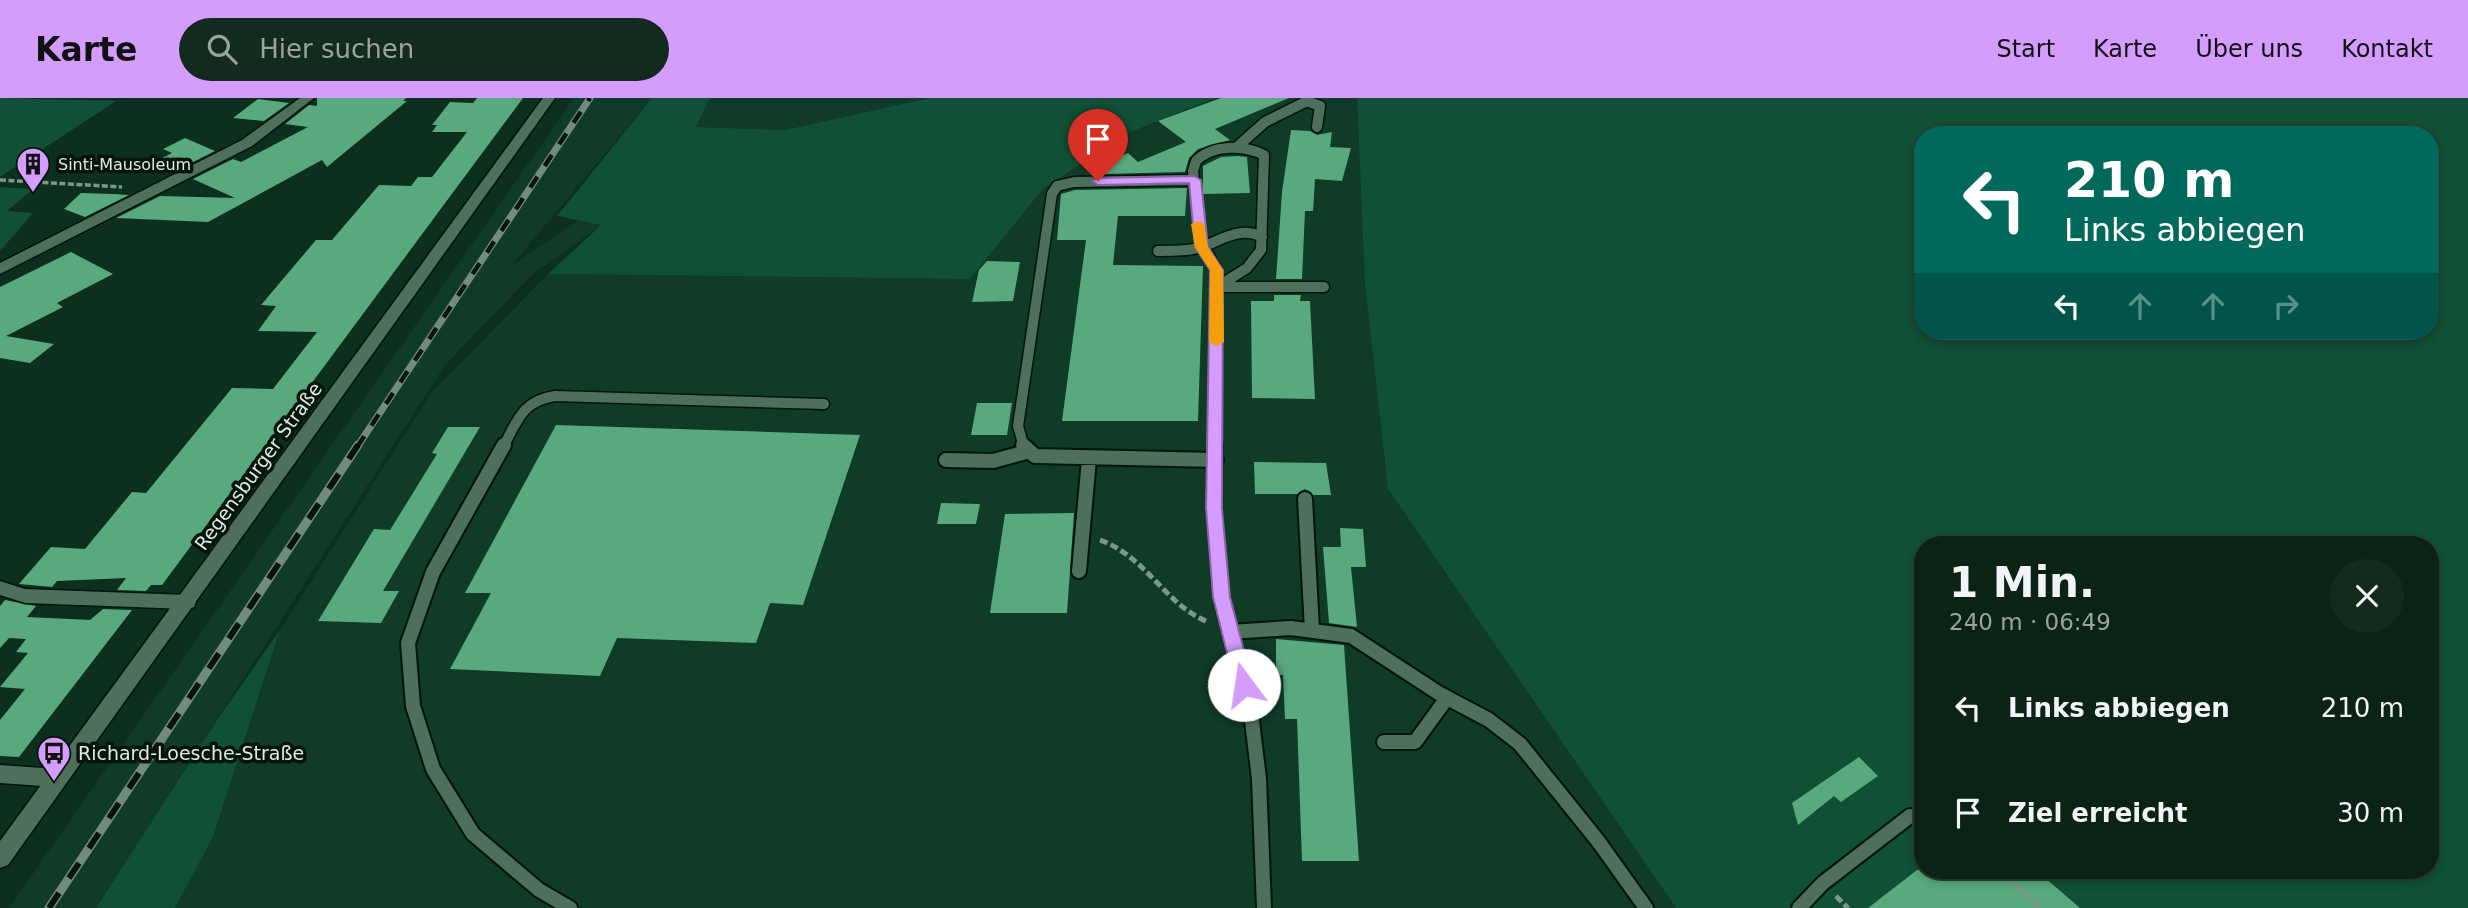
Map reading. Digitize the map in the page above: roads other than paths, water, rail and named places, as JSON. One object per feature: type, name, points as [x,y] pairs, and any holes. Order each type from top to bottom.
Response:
[{"type":"main road","points":[[0,269],[267,131],[308,98]]},
{"type":"main road","name":"Regensburger Straße","points":[[0,858],[549,98]]},
{"type":"main road","points":[[0,587],[25,596],[187,602]]},
{"type":"main road","points":[[0,774],[57,778]]},
{"type":"lane","points":[[1237,147],[1265,122],[1307,102],[1320,106],[1317,127]]},
{"type":"lane","points":[[1216,287],[1247,268],[1261,250],[1264,155],[1254,149],[1237,147],[1200,156],[1194,165],[1194,180],[1202,247],[1217,270],[1216,287],[1216,460],[1214,508],[1222,597],[1252,721],[1259,779],[1264,908]]},
{"type":"lane","points":[[1026,452],[1020,442],[1018,426],[1052,194],[1057,186],[1073,182],[1194,180]]},
{"type":"lane","points":[[1158,251],[1202,247],[1240,231],[1255,232],[1262,237]]},
{"type":"lane","points":[[1216,287],[1324,287]]},
{"type":"lane","points":[[570,908],[539,890],[473,834],[433,769],[413,706],[408,643],[433,572],[523,411],[536,399],[555,396],[824,404]]},
{"type":"lane","points":[[946,460],[993,461],[1026,452],[1049,458],[1216,460]]},
{"type":"lane","points":[[1079,571],[1089,458]]},
{"type":"lane","points":[[1305,499],[1312,630]]},
{"type":"lane","points":[[1229,629],[1312,630],[1351,636],[1447,698],[1489,720],[1520,744],[1598,841],[1646,908]]},
{"type":"lane","points":[[1384,743],[1415,743],[1447,698]]},
{"type":"lane","points":[[1799,908],[1823,883],[1910,817]]},
{"type":"railway","points":[[357,447],[590,98]]},
{"type":"railway","points":[[49,908],[358,445]]},
{"type":"place","name":"Sinti-Mausoleum","points":[[33,194]]},
{"type":"place","name":"Richard-Loesche-Straße","points":[[54,783]]}]
